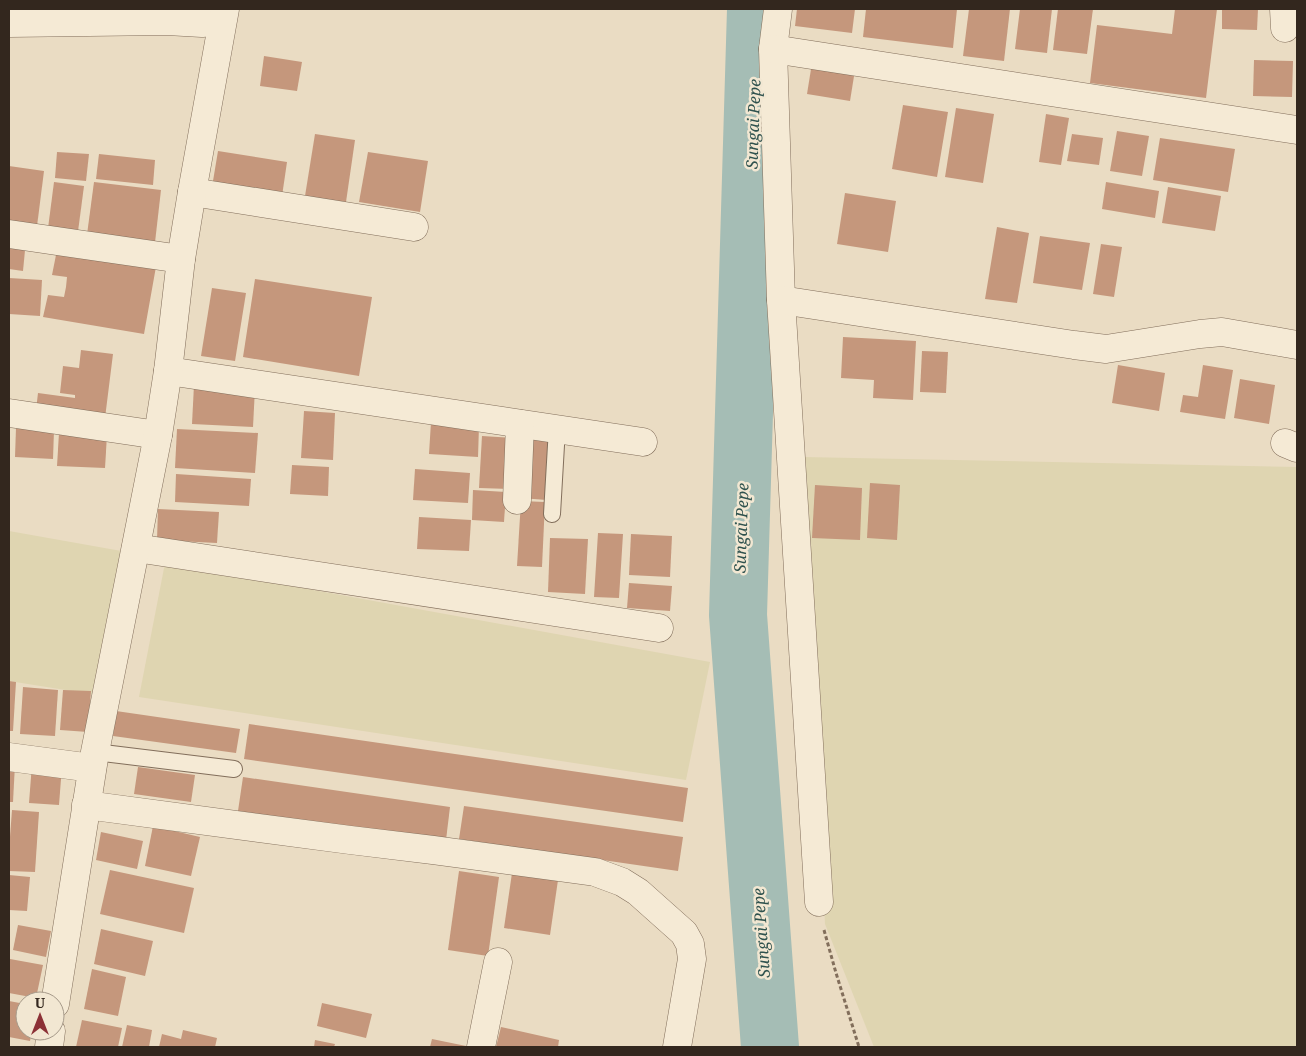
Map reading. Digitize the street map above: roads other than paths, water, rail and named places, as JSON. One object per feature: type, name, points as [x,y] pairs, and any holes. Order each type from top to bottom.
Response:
[{"type":"street","points":[[778,9],[774,49],[782,300],[819,902]]},
{"type":"street","points":[[9,23],[167,21],[202,23],[223,15]]},
{"type":"street","points":[[57,991],[94,760],[158,435],[168,371],[181,259],[223,15]]},
{"type":"street","points":[[774,49],[1297,130]]},
{"type":"street","points":[[192,192],[414,227]]},
{"type":"street","points":[[9,234],[181,259]]},
{"type":"street","points":[[782,300],[1106,349],[1222,332],[1297,345]]},
{"type":"street","points":[[168,371],[643,442]]},
{"type":"street","points":[[9,414],[158,435]]},
{"type":"street","points":[[517,500],[520,424]]},
{"type":"street","points":[[136,548],[659,628]]},
{"type":"street","points":[[9,757],[94,760]]},
{"type":"street","points":[[86,805],[596,872],[622,882],[638,892],[684,933],[690,944],[692,959],[676,1047]]},
{"type":"street","points":[[480,1047],[498,962]]},
{"type":"lane","points":[[552,514],[557,428]]},
{"type":"lane","points":[[94,760],[234,769]]},
{"type":"waterway","name":"Sungai Pepe","points":[[756,9],[738,615],[770,1047]]}]
